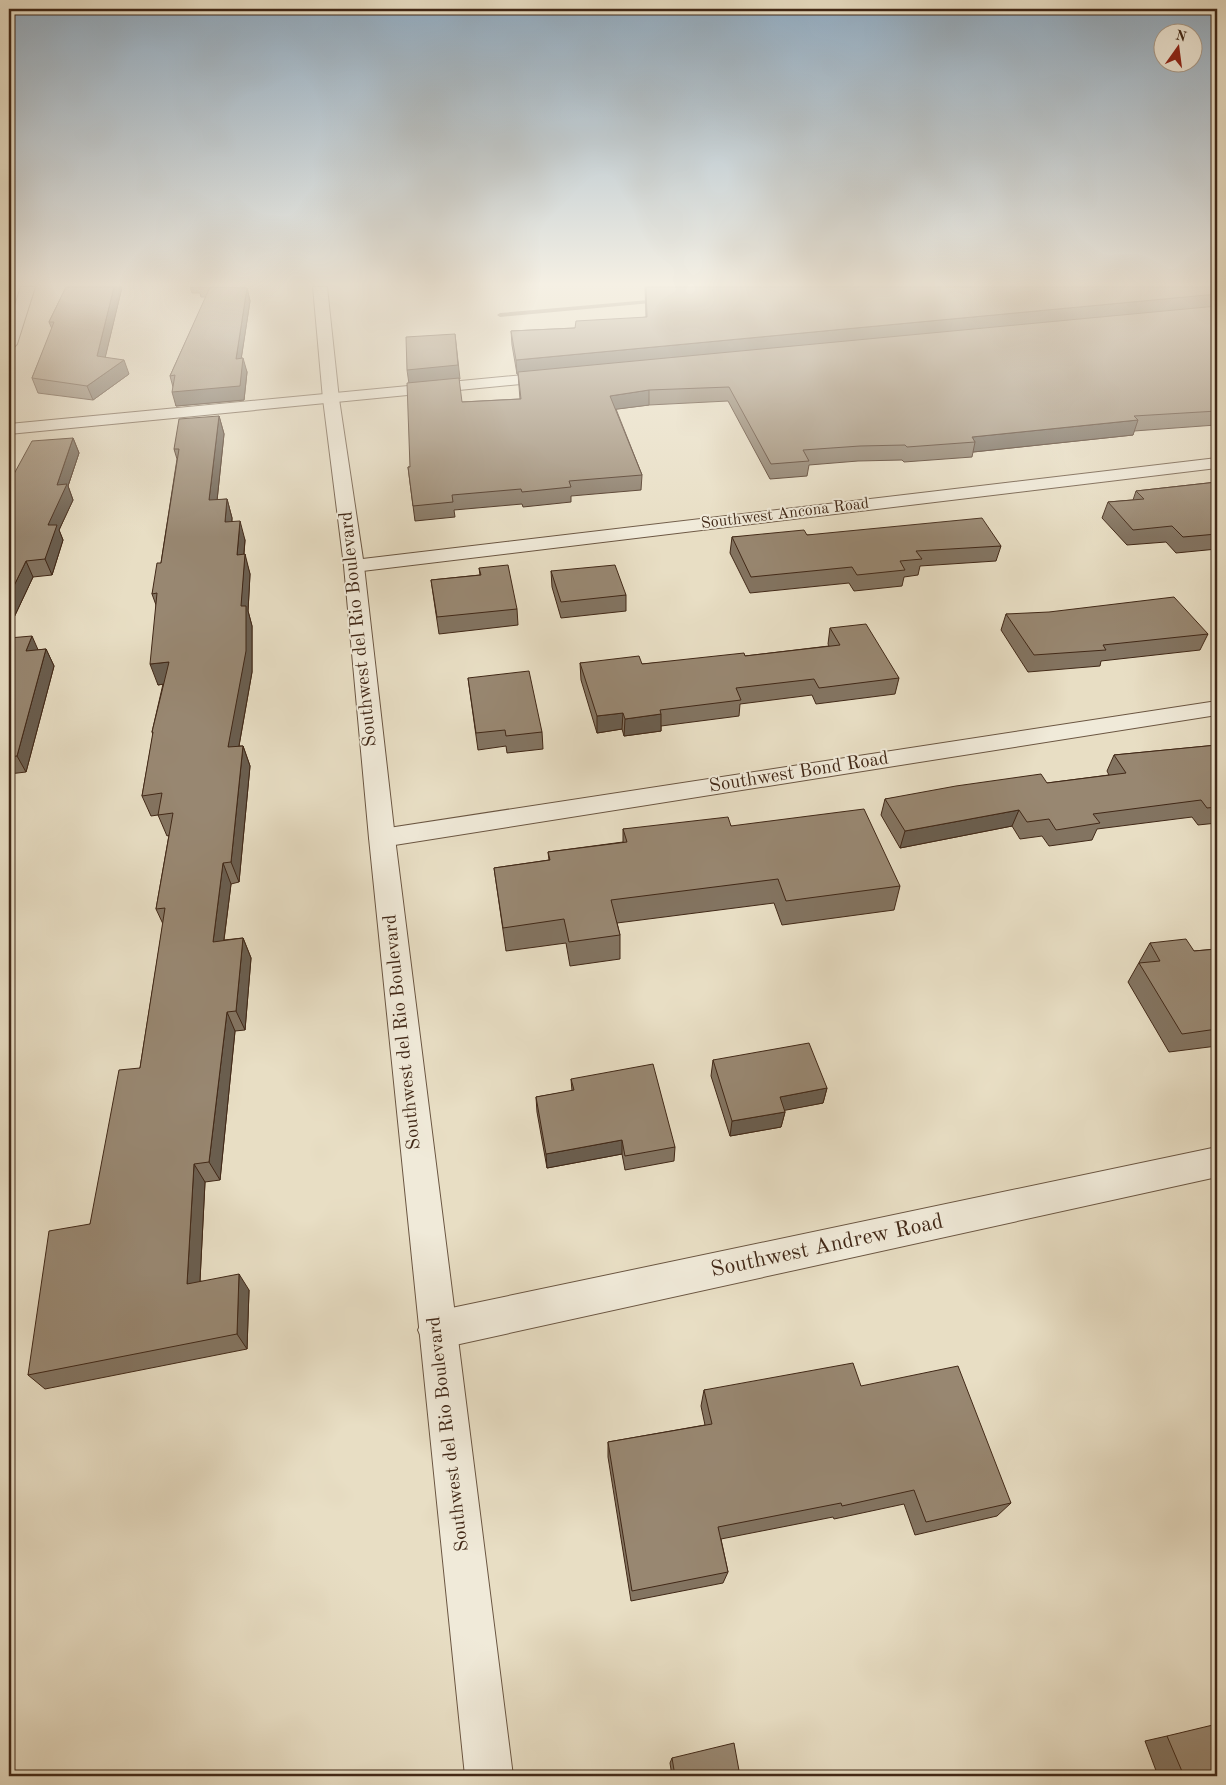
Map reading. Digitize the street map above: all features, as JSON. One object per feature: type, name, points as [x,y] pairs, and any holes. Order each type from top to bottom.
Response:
[{"type":"street","name":"Southwest del Rio Boulevard","points":[[328,370],[354,566],[382,838],[489,1776]]},
{"type":"street","points":[[9,429],[567,376]]},
{"type":"street","name":"Southwest Ancona Road","points":[[354,566],[1217,463]]},
{"type":"street","name":"Southwest Bond Road","points":[[382,838],[1217,708]]},
{"type":"street","name":"Southwest Andrew Road","points":[[437,1330],[1217,1162]]},
{"type":"building","points":[[35,370],[109,370],[87,386],[32,378]]},
{"type":"building","points":[[173,370],[242,370],[240,386],[172,392],[175,375],[170,376]]},
{"type":"building","points":[[536,370],[1217,370],[1217,411],[1134,416],[1138,420],[972,437],[975,442],[907,447],[905,445],[860,446],[803,450],[809,461],[771,464],[729,387],[649,390],[610,396],[642,475],[569,481],[571,487],[522,492],[521,489],[452,495],[453,502],[413,506],[408,467],[410,467],[407,383],[459,378],[462,402],[521,399],[518,372]]},
{"type":"building","points":[[219,416],[209,500],[227,499],[225,522],[240,521],[237,555],[245,554],[241,606],[246,606],[246,651],[228,747],[243,746],[231,862],[223,863],[213,942],[243,938],[236,1011],[227,1012],[209,1162],[194,1164],[187,1284],[239,1274],[237,1334],[28,1375],[49,1231],[90,1224],[119,1070],[140,1068],[165,908],[156,909],[173,813],[158,815],[162,793],[142,796],[152,732],[169,662],[150,664],[157,593],[152,594],[157,563],[161,563],[179,449],[174,449],[179,419]]},
{"type":"building","points":[[73,438],[57,485],[67,484],[48,525],[57,525],[45,559],[26,561],[9,596],[9,483],[32,441]]},
{"type":"building","points":[[1217,482],[1217,534],[1183,537],[1172,526],[1133,530],[1108,502],[1144,499],[1136,491]]},
{"type":"building","points":[[982,518],[1001,546],[916,551],[922,559],[900,561],[905,570],[857,575],[852,567],[751,577],[732,537],[804,530],[807,535]]},
{"type":"building","points":[[508,565],[517,609],[437,617],[431,580],[481,575],[479,568]]},
{"type":"building","points":[[615,565],[626,595],[561,602],[551,571]]},
{"type":"building","points":[[1174,597],[1208,634],[1103,645],[1106,650],[1034,655],[1006,614],[1049,612]]},
{"type":"building","points":[[866,624],[899,678],[819,688],[814,679],[736,688],[741,700],[660,710],[661,714],[625,719],[623,713],[597,716],[580,663],[639,656],[642,664],[744,653],[745,656],[840,645],[830,628]]},
{"type":"building","points":[[32,636],[26,651],[46,649],[17,756],[9,757],[9,638]]},
{"type":"building","points":[[529,671],[542,732],[506,736],[505,730],[476,733],[468,678]]},
{"type":"building","points":[[1217,745],[1217,807],[1207,808],[1201,800],[1093,814],[1100,823],[1056,830],[1049,819],[1027,822],[1019,810],[905,831],[885,799],[956,786],[1041,774],[1047,783],[1126,773],[1114,755]]},
{"type":"building","points":[[864,809],[900,886],[786,901],[778,879],[611,900],[620,935],[569,942],[564,919],[503,928],[494,868],[550,860],[548,852],[627,842],[623,829],[728,817],[731,826]]},
{"type":"building","points":[[1186,939],[1194,951],[1217,949],[1217,1029],[1182,1034],[1139,963],[1160,961],[1150,943]]},
{"type":"building","points":[[809,1043],[827,1088],[780,1097],[785,1112],[732,1121],[713,1060]]},
{"type":"building","points":[[653,1064],[675,1147],[625,1156],[622,1140],[546,1154],[536,1097],[574,1090],[571,1079]]},
{"type":"building","points":[[853,1363],[861,1386],[958,1366],[1011,1503],[926,1522],[914,1490],[842,1506],[841,1503],[718,1527],[728,1572],[632,1591],[608,1442],[712,1424],[704,1390]]},
{"type":"building","points":[[1217,1724],[1217,1776],[1184,1776],[1167,1736]]},
{"type":"building","points":[[734,1743],[740,1776],[675,1776],[672,1758]]}]
